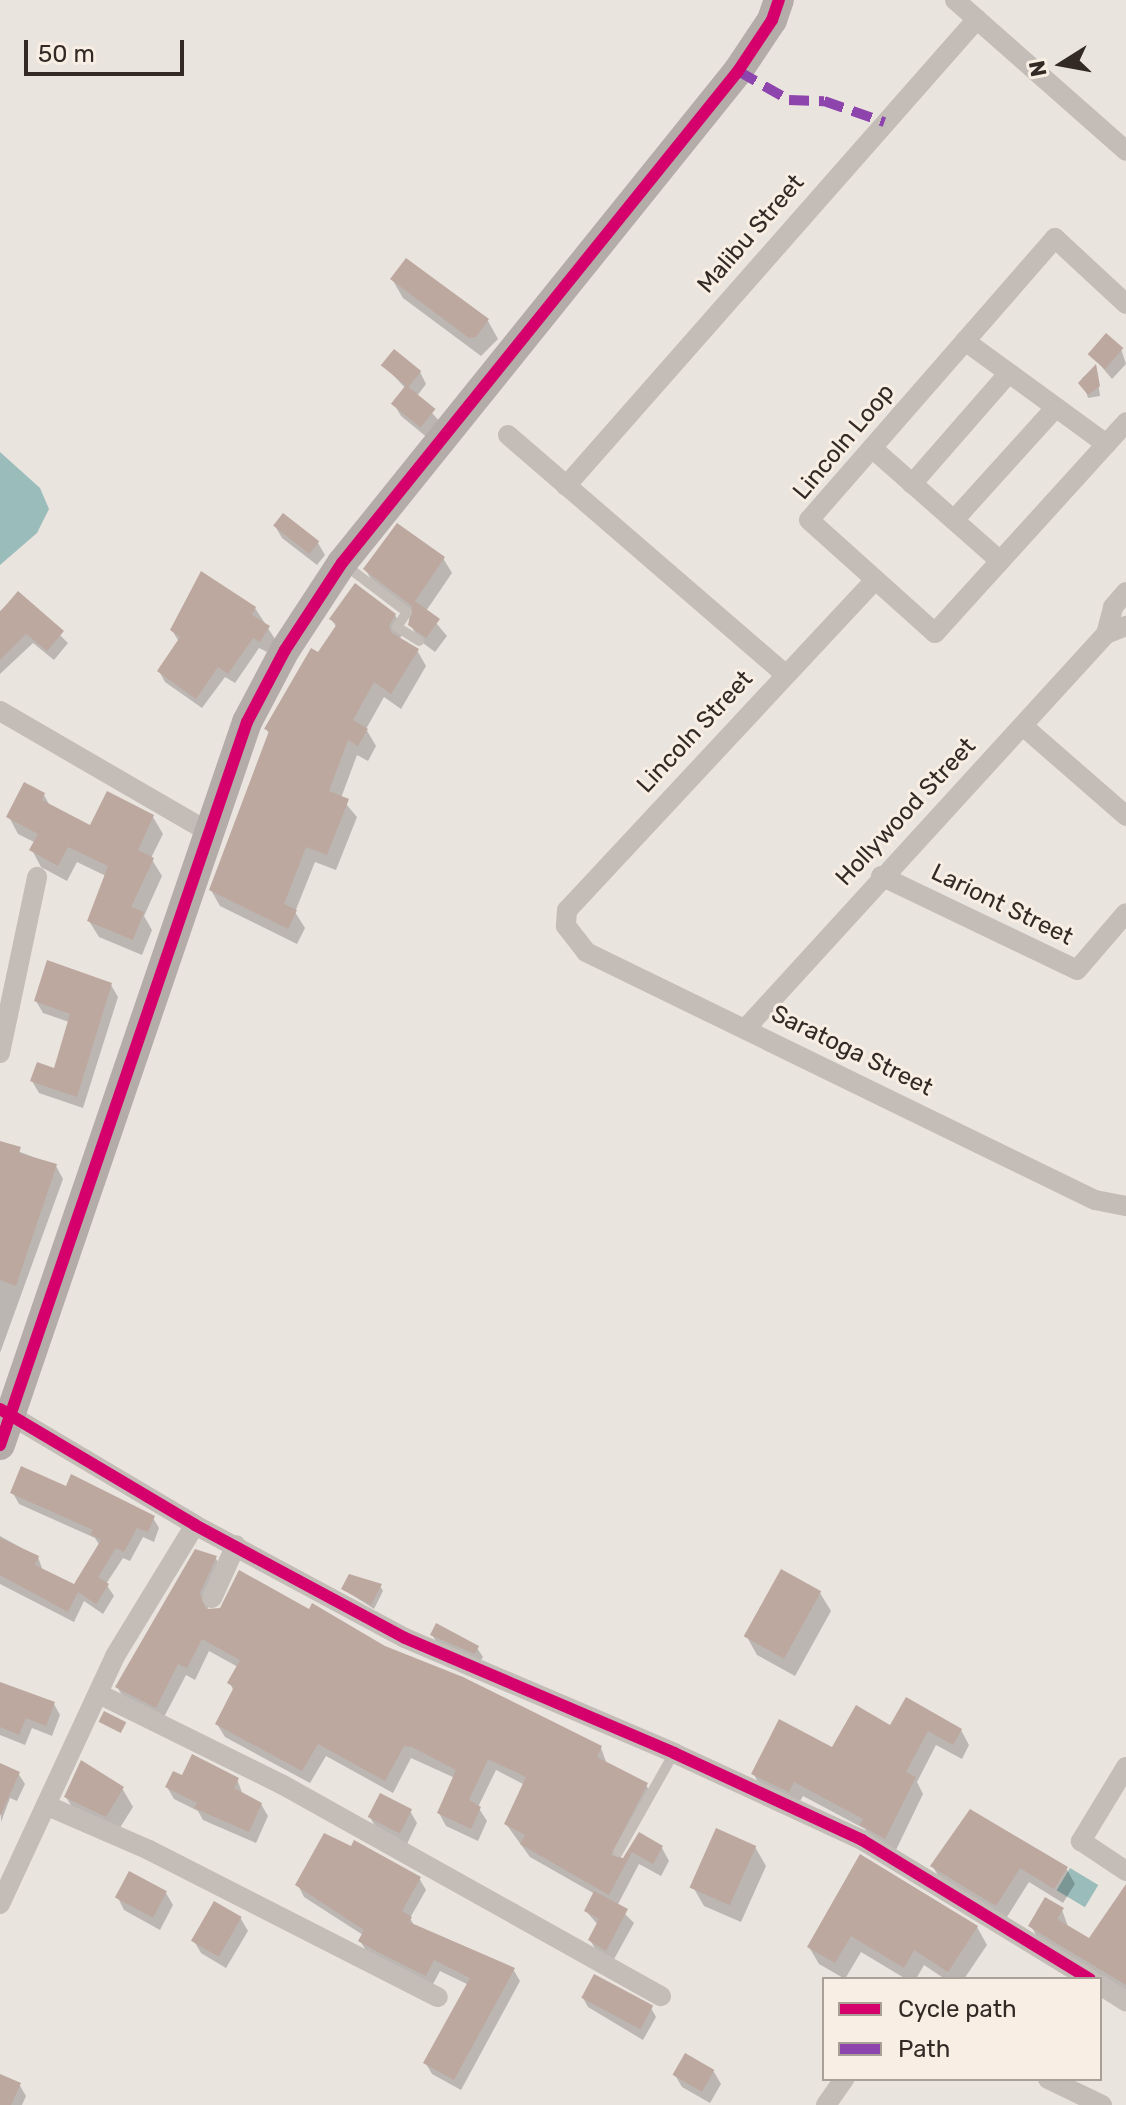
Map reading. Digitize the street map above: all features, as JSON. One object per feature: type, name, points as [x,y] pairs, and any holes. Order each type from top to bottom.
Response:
[{"type":"street","points":[[0,1445],[6,1412],[247,722],[285,650],[342,563],[738,71],[772,20],[779,0]]},
{"type":"street","points":[[955,0],[1126,151]]},
{"type":"street","name":"Malibu Street","points":[[566,486],[977,19]]},
{"type":"street","name":"Lincoln Loop","points":[[1124,299],[1055,238],[809,520],[935,633],[1126,422]]},
{"type":"street","points":[[965,341],[1106,444]]},
{"type":"street","points":[[912,484],[1009,373]]},
{"type":"street","points":[[954,520],[1056,407]]},
{"type":"street","points":[[508,435],[785,674]]},
{"type":"street","points":[[872,448],[1000,561]]},
{"type":"street","name":"Lincoln Street","points":[[566,926],[567,910],[875,580]]},
{"type":"street","points":[[1106,634],[1122,606]]},
{"type":"street","points":[[1106,634],[1126,626]]},
{"type":"street","name":"Hollywood Street","points":[[746,1028],[881,876],[1106,634]]},
{"type":"street","points":[[0,711],[209,832]]},
{"type":"street","points":[[1023,726],[1126,816]]},
{"type":"street","name":"Lariont Street","points":[[881,876],[1077,970],[1126,913]]},
{"type":"street","points":[[0,1053],[13,1012],[37,877]]},
{"type":"street","name":"Saratoga Street","points":[[566,926],[586,952],[1095,1200],[1126,1206]]},
{"type":"street","points":[[6,1412],[195,1525],[405,1638],[674,1753],[862,1840],[1087,1977]]},
{"type":"street","points":[[0,1904],[101,1695],[115,1656],[195,1525]]},
{"type":"street","points":[[212,1598],[236,1545]]},
{"type":"street","points":[[101,1695],[283,1785],[661,1996]]},
{"type":"street","points":[[1126,1767],[1081,1841],[1126,1871]]},
{"type":"street","points":[[48,1806],[149,1850],[438,1997]]},
{"type":"street","points":[[1102,1986],[1126,2001]]},
{"type":"street","points":[[826,2105],[843,2081]]},
{"type":"street","points":[[1052,2081],[1102,2105]]},
{"type":"lane","points":[[342,563],[407,612],[397,627],[419,641]]},
{"type":"lane","points":[[618,1852],[674,1753]]},
{"type":"water","points":[[0,452],[40,488],[49,509],[37,533],[0,565]]},
{"type":"water","points":[[1070,1868],[1098,1885],[1085,1907],[1057,1890]]},
{"type":"building","points":[[406,258],[489,319],[476,337],[469,338],[390,279]]},
{"type":"building","points":[[1106,333],[1123,348],[1105,369],[1088,354]]},
{"type":"building","points":[[394,349],[421,371],[408,387],[381,365]]},
{"type":"building","points":[[1096,364],[1100,386],[1088,395],[1078,383]]},
{"type":"building","points":[[406,385],[436,409],[420,428],[391,404]]},
{"type":"building","points":[[283,513],[319,541],[309,554],[273,526]]},
{"type":"building","points":[[397,523],[445,557],[415,601],[440,619],[426,638],[408,625],[412,606],[363,569]]},
{"type":"building","points":[[201,571],[256,607],[252,615],[270,626],[260,642],[253,638],[228,674],[218,667],[196,699],[157,671],[180,637],[170,630]]},
{"type":"building","points":[[355,583],[396,614],[389,626],[392,633],[419,649],[391,694],[374,682],[353,720],[368,729],[358,746],[348,740],[329,791],[349,799],[327,855],[306,847],[284,904],[297,910],[288,929],[209,890],[269,731],[264,729],[311,648],[318,652],[337,624],[329,619]]},
{"type":"building","points":[[18,591],[64,631],[47,651],[26,634],[0,660],[0,612]]},
{"type":"building","points":[[24,782],[45,793],[42,800],[90,825],[107,791],[154,815],[138,850],[154,858],[131,907],[144,912],[133,940],[87,921],[108,866],[68,847],[58,866],[29,850],[38,834],[6,817]]},
{"type":"building","points":[[47,960],[112,983],[77,1097],[30,1081],[37,1062],[54,1068],[70,1014],[34,1001]]},
{"type":"building","points":[[0,1141],[21,1147],[19,1153],[57,1164],[16,1286],[0,1280]]},
{"type":"building","points":[[21,1466],[66,1486],[71,1474],[155,1516],[148,1532],[137,1528],[124,1552],[116,1548],[98,1577],[109,1584],[96,1604],[78,1592],[68,1612],[0,1575],[0,1538],[39,1556],[35,1565],[74,1584],[101,1540],[90,1534],[93,1530],[10,1493]]},
{"type":"building","points":[[195,1549],[217,1556],[200,1593],[206,1609],[220,1608],[239,1570],[309,1609],[312,1603],[385,1646],[463,1677],[602,1746],[597,1757],[648,1783],[611,1855],[623,1858],[639,1832],[663,1846],[653,1864],[632,1852],[609,1895],[520,1844],[525,1835],[504,1824],[526,1777],[488,1759],[469,1800],[481,1807],[471,1829],[437,1813],[456,1770],[412,1747],[404,1746],[385,1781],[318,1744],[302,1771],[215,1724],[234,1687],[227,1683],[240,1660],[202,1639],[187,1668],[178,1664],[156,1708],[115,1687]]},
{"type":"building","points":[[781,1569],[821,1591],[784,1659],[744,1636]]},
{"type":"building","points":[[349,1574],[382,1584],[371,1605],[341,1589]]},
{"type":"building","points":[[436,1623],[479,1646],[475,1654],[430,1635]]},
{"type":"building","points":[[0,1682],[55,1702],[46,1726],[26,1718],[19,1735],[0,1727]]},
{"type":"building","points":[[906,1697],[962,1729],[953,1745],[928,1731],[906,1772],[916,1777],[885,1839],[860,1825],[863,1819],[794,1782],[789,1792],[751,1774],[779,1719],[832,1747],[856,1705],[890,1725]]},
{"type":"building","points":[[104,1711],[126,1722],[121,1733],[99,1722]]},
{"type":"building","points":[[192,1754],[239,1778],[234,1788],[262,1803],[249,1832],[194,1808],[197,1803],[165,1787],[173,1771],[182,1775]]},
{"type":"building","points":[[81,1760],[124,1787],[106,1817],[64,1797]]},
{"type":"building","points":[[0,1763],[20,1772],[0,1816]]},
{"type":"building","points":[[380,1793],[412,1809],[400,1833],[368,1817]]},
{"type":"building","points":[[970,1809],[1068,1867],[1054,1889],[1020,1868],[996,1906],[930,1866]]},
{"type":"building","points":[[716,1828],[756,1846],[730,1905],[690,1887]]},
{"type":"building","points":[[324,1833],[351,1846],[354,1840],[421,1877],[402,1911],[412,1917],[409,1922],[515,1968],[454,2080],[423,2063],[470,1978],[434,1960],[426,1976],[378,1952],[358,1941],[364,1930],[295,1885]]},
{"type":"building","points":[[860,1854],[978,1926],[948,1972],[914,1950],[904,1968],[851,1936],[835,1963],[807,1947]]},
{"type":"building","points":[[129,1871],[167,1891],[153,1918],[115,1897]]},
{"type":"building","points":[[1126,1884],[1126,1985],[1028,1926],[1045,1897],[1064,1908],[1057,1919],[1089,1938]]},
{"type":"building","points":[[594,1891],[628,1909],[606,1951],[588,1940],[599,1919],[584,1911]]},
{"type":"building","points":[[214,1901],[242,1917],[219,1957],[191,1941]]},
{"type":"building","points":[[594,1974],[653,2005],[640,2029],[581,1998]]},
{"type":"building","points":[[685,2053],[714,2070],[702,2092],[672,2075]]},
{"type":"building","points":[[0,2074],[21,2083],[11,2105],[0,2105]]},
{"type":"marked path","points":[[738,71],[789,100],[824,101],[884,122]]},
{"type":"cycle path","points":[[0,1445],[247,722],[285,650],[342,563],[738,71],[772,20],[779,0]]},
{"type":"cycle path","points":[[0,1409],[195,1525],[405,1638],[674,1753],[862,1840],[1087,1977]]}]
